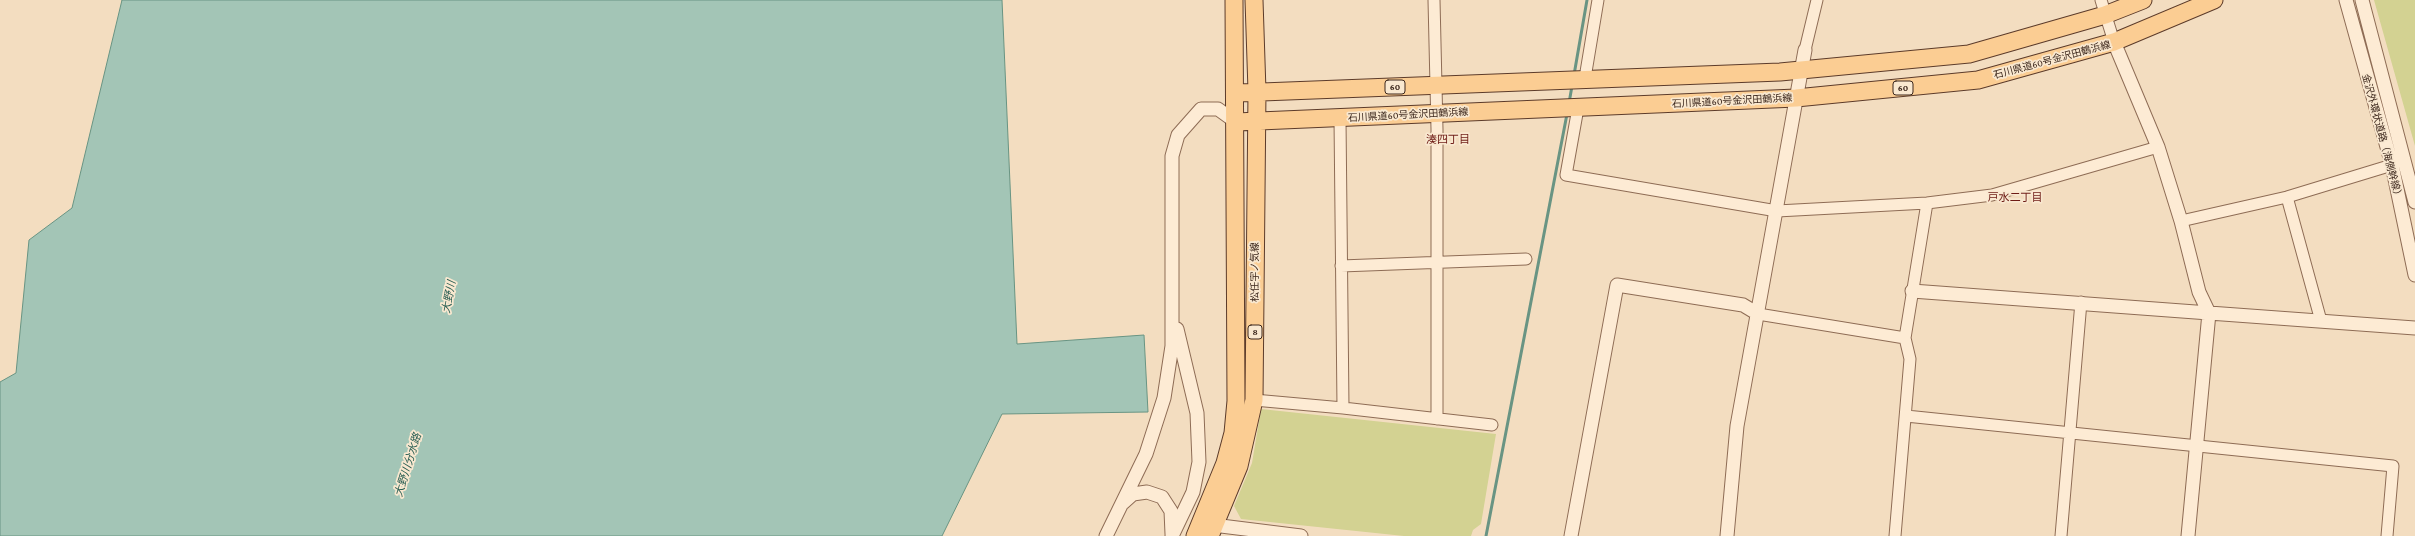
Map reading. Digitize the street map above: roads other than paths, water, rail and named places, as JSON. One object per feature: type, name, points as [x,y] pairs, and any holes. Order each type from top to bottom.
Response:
[{"type":"main road","name":"松任宇ノ気線","points":[[1206,530],[1233,433],[1236,401],[1236,93],[1234,0]]},
{"type":"main road","name":"松任宇ノ気線","points":[[1206,530],[1238,466],[1254,400],[1257,92],[1254,0]]},
{"type":"main road","name":"60","points":[[1236,93],[1553,81],[1585,78],[1800,71],[1969,54],[2103,8],[2143,0]]},
{"type":"main road","name":"石川県道60号金沢田鶴浜線","points":[[1236,122],[1340,119],[1437,113],[1796,98],[1978,80],[2114,42],[2214,0]]},
{"type":"street","points":[[1434,0],[1437,113],[1437,419]]},
{"type":"street","points":[[1585,78],[1598,0]]},
{"type":"street","points":[[1727,536],[1737,426],[1800,71],[1816,0]]},
{"type":"street","name":"金沢外環状道路（海側幹線）","points":[[2346,0],[2392,165],[2415,276]]},
{"type":"street","name":"金沢外環状道路（海側幹線）","points":[[2362,0],[2415,202]]},
{"type":"street","points":[[2103,8],[2114,42],[2158,147],[2181,221],[2199,292],[2210,312],[2188,536]]},
{"type":"street","points":[[1106,536],[1146,454],[1164,398],[1172,346],[1172,156],[1178,135],[1202,110],[1218,109],[1236,93]]},
{"type":"street","points":[[1578,108],[1566,174],[1776,211],[1927,203],[1992,195],[2158,147]]},
{"type":"street","points":[[1218,109],[1236,122]]},
{"type":"street","points":[[1340,119],[1343,408]]},
{"type":"street","points":[[2181,221],[2286,197],[2392,165]]},
{"type":"street","points":[[2286,197],[2321,321]]},
{"type":"street","points":[[1895,536],[1910,359],[1905,338],[1927,203]]},
{"type":"street","points":[[1341,266],[1526,259]]},
{"type":"street","points":[[1571,536],[1617,285],[1743,305],[1758,314],[1905,338]]},
{"type":"street","points":[[1912,291],[2081,302],[2415,328]]},
{"type":"street","points":[[2061,536],[2081,302]]},
{"type":"street","points":[[1172,310],[1197,413],[1199,443],[1198,462],[1193,492],[1172,536]]},
{"type":"street","points":[[1254,400],[1343,408],[1492,425]]},
{"type":"street","points":[[1906,416],[2393,466],[2387,536]]},
{"type":"street","points":[[1122,504],[1133,494],[1147,492],[1162,497],[1171,511],[1172,536]]},
{"type":"street","points":[[1206,530],[1301,536]]},
{"type":"water","points":[[122,0],[1002,0],[1017,344],[1144,335],[1148,412],[1002,414],[942,536],[0,536],[0,382],[16,373],[29,240],[72,208]]},
{"type":"waterway","points":[[1574,75],[1587,0]]},
{"type":"waterway","points":[[1569,103],[1572,86]]},
{"type":"waterway","points":[[1486,536],[1567,114]]},
{"type":"district","name":"湊四丁目","points":[[1448,140]]},
{"type":"district","name":"戸水二丁目","points":[[2015,198]]},
{"type":"water label","name":"大野川","points":[[449,297]]},
{"type":"water label","name":"大野川分水路","points":[[408,465]]}]
